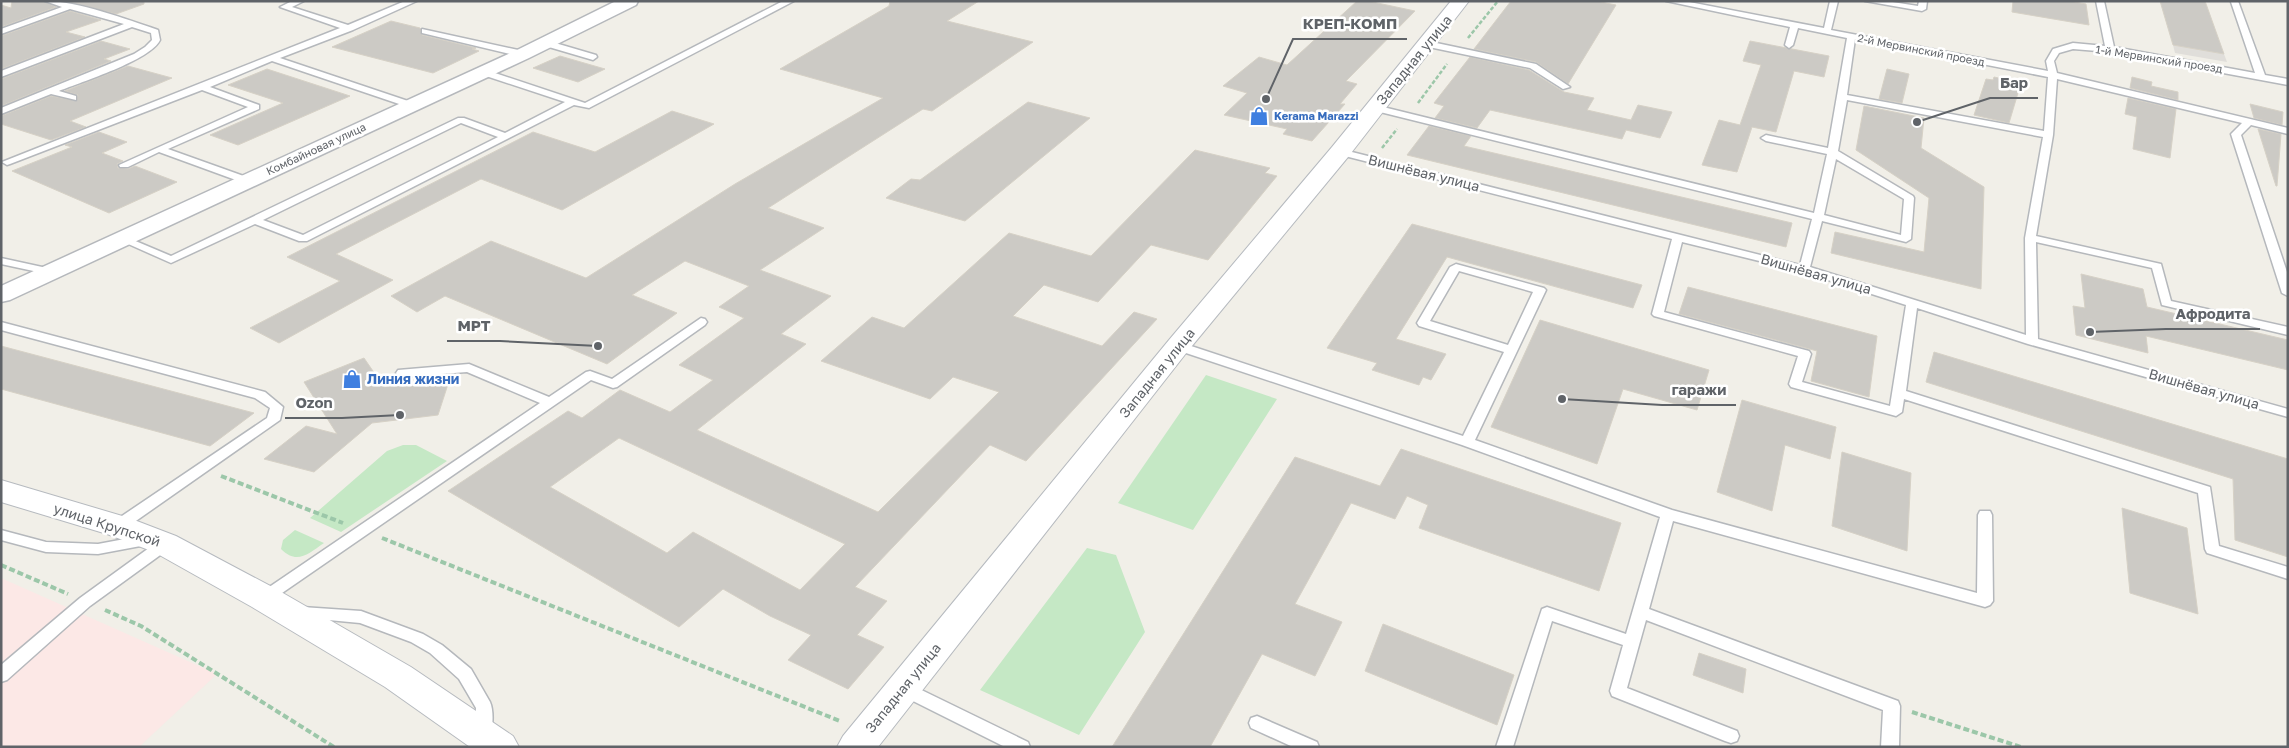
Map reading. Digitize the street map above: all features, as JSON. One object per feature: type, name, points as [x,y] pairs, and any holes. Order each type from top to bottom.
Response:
[{"type":"street","name":"Комбайновая улица","points":[[1,295],[523,54],[630,1]]},
{"type":"street","name":"Западная улица","points":[[862,739],[1178,346],[1340,152],[1460,1]]},
{"type":"street","name":"улица Крупской","points":[[1,491],[118,526],[158,541],[275,605],[398,677],[492,741]]},
{"type":"lane","points":[[1,111],[137,56],[154,46],[157,37],[155,32],[48,1]]},
{"type":"lane","points":[[300,1],[284,7],[350,28]]},
{"type":"lane","points":[[7,162],[202,87],[413,1]]},
{"type":"lane","points":[[483,72],[586,106],[790,1]]},
{"type":"lane","name":"2-й Мервинский проезд","points":[[1670,1],[2053,76],[2288,131]]},
{"type":"lane","points":[[1827,31],[1834,1]]},
{"type":"lane","points":[[1869,1],[1922,9],[1923,1]]},
{"type":"lane","points":[[2100,1],[2110,50]]},
{"type":"lane","points":[[2235,2],[2261,77]]},
{"type":"lane","points":[[1,32],[69,7]]},
{"type":"lane","points":[[1,74],[132,24]]},
{"type":"lane","points":[[1790,46],[1795,25]]},
{"type":"lane","points":[[425,31],[523,54]]},
{"type":"lane","points":[[1804,269],[1818,218],[1844,97],[1851,36]]},
{"type":"lane","points":[[545,43],[593,57]]},
{"type":"lane","points":[[1427,44],[1533,66],[1566,87]]},
{"type":"lane","name":"1-й Мервинский проезд","points":[[2032,340],[2030,238],[2048,135],[2053,76],[2050,61],[2056,51],[2073,46],[2110,50],[2288,82]]},
{"type":"lane","points":[[272,58],[411,105]]},
{"type":"lane","points":[[124,165],[256,107],[202,87]]},
{"type":"lane","points":[[51,91],[73,98]]},
{"type":"lane","points":[[1844,97],[2048,135]]},
{"type":"lane","points":[[255,220],[303,239],[573,102]]},
{"type":"lane","points":[[1375,108],[1906,239],[1909,198],[1832,152],[1766,138]]},
{"type":"lane","points":[[122,239],[171,260],[460,120],[505,136]]},
{"type":"lane","points":[[2249,122],[2236,134],[2288,293]]},
{"type":"lane","points":[[159,149],[248,181]]},
{"type":"lane","name":"Вишнёвая улица","points":[[1340,152],[1804,269],[2032,340],[2288,412]]},
{"type":"lane","points":[[1678,237],[1658,314],[1805,354],[1795,384],[1896,412],[1912,303]]},
{"type":"lane","points":[[2030,238],[2157,266],[2166,303],[2288,331]]},
{"type":"lane","points":[[1,261],[52,272]]},
{"type":"lane","points":[[1467,442],[1540,290],[1456,267],[1423,323],[1511,350]]},
{"type":"lane","points":[[275,605],[362,530],[548,402],[590,375],[613,384],[701,322]]},
{"type":"lane","points":[[1,326],[260,394],[278,407],[272,420],[118,526]]},
{"type":"lane","points":[[1178,346],[1467,442],[1668,514],[1985,601],[1985,514]]},
{"type":"lane","points":[[402,373],[468,368],[548,402]]},
{"type":"lane","points":[[1899,393],[2205,490],[2212,548],[2288,573]]},
{"type":"lane","points":[[1668,514],[1618,691],[1731,736]]},
{"type":"lane","points":[[1,535],[46,547],[98,549],[158,541]]},
{"type":"lane","points":[[1,674],[158,541]]},
{"type":"lane","points":[[1641,612],[1892,706],[1890,747]]},
{"type":"lane","points":[[1504,747],[1547,613],[1632,642]]},
{"type":"lane","points":[[903,688],[1022,747]]},
{"type":"lane","points":[[1257,723],[1311,747]]},
{"type":"path","points":[[1372,160],[1498,1]]},
{"type":"path","points":[[202,469],[362,530],[862,739]]},
{"type":"path","points":[[1,565],[141,626],[334,747]]},
{"type":"path","points":[[1892,706],[2021,747]]},
{"type":"shaded area","points":[[2173,45],[2224,54],[2227,62],[2175,53]]},
{"type":"shaded area","points":[[1,578],[217,674],[139,747],[1,747]]},
{"type":"green space","points":[[1206,375],[1277,399],[1193,530],[1118,503]]},
{"type":"green space","points":[[403,445],[416,445],[447,461],[341,532],[310,518],[387,451]]},
{"type":"green space","points":[[295,530],[324,543],[302,556],[297,557],[287,554],[281,549],[283,540]]},
{"type":"green space","points":[[1087,548],[1116,555],[1145,632],[1079,735],[980,690]]},
{"type":"building","points":[[12,1],[43,1],[56,7],[1,27],[1,5],[11,8]]},
{"type":"building","points":[[67,1],[144,1],[144,4],[116,14]]},
{"type":"building","points":[[890,1],[979,1],[947,21],[1033,42],[932,111],[923,109],[768,208],[824,228],[760,270],[831,296],[781,334],[806,344],[697,430],[878,512],[999,392],[953,377],[930,399],[821,361],[872,317],[904,328],[1009,233],[1091,256],[1195,150],[1270,168],[1265,173],[1277,176],[1208,260],[1151,245],[1098,302],[1044,285],[1013,316],[1102,346],[1134,312],[1157,319],[1026,461],[990,445],[855,587],[887,601],[857,635],[884,647],[848,689],[788,660],[811,635],[770,616],[723,589],[679,627],[448,491],[568,411],[582,418],[620,390],[670,412],[713,380],[679,365],[744,318],[719,307],[749,286],[685,261],[632,295],[677,313],[607,364],[445,296],[417,312],[391,296],[491,241],[586,278],[735,184],[883,98],[780,69],[889,6]],"holes":[[[619,438],[845,544],[800,590],[693,532],[667,553],[550,487]]]},
{"type":"building","points":[[1357,1],[1368,1],[1415,11],[1346,81],[1357,84],[1340,104],[1345,104],[1312,141],[1283,134],[1287,129],[1224,115],[1247,93],[1223,86],[1259,57],[1287,65]]},
{"type":"building","points":[[1511,1],[1596,1],[1616,5],[1568,84],[1536,62],[1474,49]]},
{"type":"building","points":[[2013,1],[2069,1],[2086,4],[2089,25],[2012,12]]},
{"type":"building","points":[[2160,1],[2205,1],[2224,54],[2173,45]]},
{"type":"building","points":[[70,11],[101,20],[66,32],[85,37],[1,69],[1,36]]},
{"type":"building","points":[[391,21],[420,28],[422,35],[476,48],[472,49],[479,51],[433,73],[332,47]]},
{"type":"building","points":[[101,41],[130,49],[104,59],[111,61],[1,106],[1,79]]},
{"type":"building","points":[[1750,41],[1829,56],[1824,77],[1794,71],[1776,132],[1752,127],[1737,172],[1702,165],[1719,120],[1740,125],[1761,65],[1743,61]]},
{"type":"building","points":[[560,56],[605,69],[578,82],[533,68]]},
{"type":"building","points":[[1470,57],[1529,70],[1564,92],[1594,98],[1587,110],[1631,120],[1638,105],[1672,112],[1660,138],[1626,130],[1622,139],[1490,110],[1477,128],[1435,118],[1444,106],[1434,103]]},
{"type":"building","points":[[128,66],[172,78],[70,121],[86,127],[51,140],[1,124],[1,116],[51,96],[77,101],[78,95],[65,91]]},
{"type":"building","points":[[267,69],[350,96],[238,145],[210,135],[283,103],[228,85]]},
{"type":"building","points":[[1887,69],[1909,74],[1902,103],[1879,99]]},
{"type":"building","points":[[1994,77],[2021,83],[2009,123],[1974,115],[1986,79],[1993,80]]},
{"type":"building","points":[[2132,77],[2152,82],[2151,86],[2178,92],[2178,100],[2130,88]]},
{"type":"building","points":[[2128,98],[2176,109],[2170,158],[2133,149],[2137,117],[2125,114]]},
{"type":"building","points":[[1028,102],[1090,118],[965,221],[886,198],[911,179],[920,180]]},
{"type":"building","points":[[2250,104],[2283,112],[2282,125],[2254,118]]},
{"type":"building","points":[[1864,106],[1924,118],[1921,148],[1984,187],[1981,289],[1831,253],[1835,232],[1924,252],[1929,198],[1856,150]]},
{"type":"building","points":[[672,111],[714,124],[562,210],[481,179],[336,254],[393,280],[279,343],[250,328],[340,281],[287,257],[533,132],[595,152]]},
{"type":"building","points":[[1429,126],[1471,136],[1464,146],[1792,223],[1786,247],[1407,155]]},
{"type":"building","points":[[2258,129],[2281,134],[2277,186],[2276,186]]},
{"type":"building","points":[[99,132],[127,142],[102,153],[123,161],[117,164],[118,168],[128,169],[135,166],[177,182],[109,213],[12,171],[72,147],[65,145]]},
{"type":"building","points":[[1412,224],[1642,285],[1633,308],[1447,257],[1396,339],[1446,354],[1431,380],[1423,377],[1419,385],[1372,370],[1377,363],[1327,348]]},
{"type":"building","points":[[2081,274],[2143,289],[2147,307],[2288,340],[2288,370],[2146,336],[2148,353],[2076,335],[2073,306],[2085,308]]},
{"type":"building","points":[[1688,287],[1877,336],[1869,397],[1811,381],[1817,351],[1679,314]]},
{"type":"building","points":[[1540,320],[1709,370],[1697,410],[1623,389],[1597,464],[1491,427]]},
{"type":"building","points":[[1,346],[254,413],[210,446],[1,389]]},
{"type":"building","points":[[1934,352],[2288,459],[2288,557],[2235,540],[2233,479],[1926,382]]},
{"type":"building","points":[[364,358],[384,387],[450,378],[438,415],[372,423],[314,472],[264,459],[306,426],[337,434],[304,382]]},
{"type":"building","points":[[1742,400],[1836,427],[1830,459],[1785,445],[1772,511],[1717,492]]},
{"type":"building","points":[[1401,449],[1621,523],[1599,591],[1419,528],[1428,505],[1407,496],[1395,519],[1351,503],[1295,604],[1342,622],[1315,676],[1262,654],[1210,747],[1112,747],[1295,457],[1380,486]]},
{"type":"building","points":[[1842,452],[1911,473],[1907,551],[1832,526]]},
{"type":"building","points":[[2122,508],[2187,528],[2198,614],[2130,593]]},
{"type":"building","points":[[1383,624],[1514,675],[1497,725],[1365,671]]},
{"type":"building","points":[[1699,653],[1746,669],[1743,693],[1693,675]]},
{"type":"place","name":"КРЕП-КОМП","points":[[1266,99]]},
{"type":"place","name":"Kerama Marazzi","points":[[1259,116]]},
{"type":"place","name":"Бар","points":[[1917,122]]},
{"type":"place","name":"Афродита","points":[[2090,332]]},
{"type":"place","name":"МРТ","points":[[598,346]]},
{"type":"place","name":"Линия жизни","points":[[352,379]]},
{"type":"place","name":"гаражи","points":[[1562,399]]},
{"type":"place","name":"Ozon","points":[[400,415]]}]
